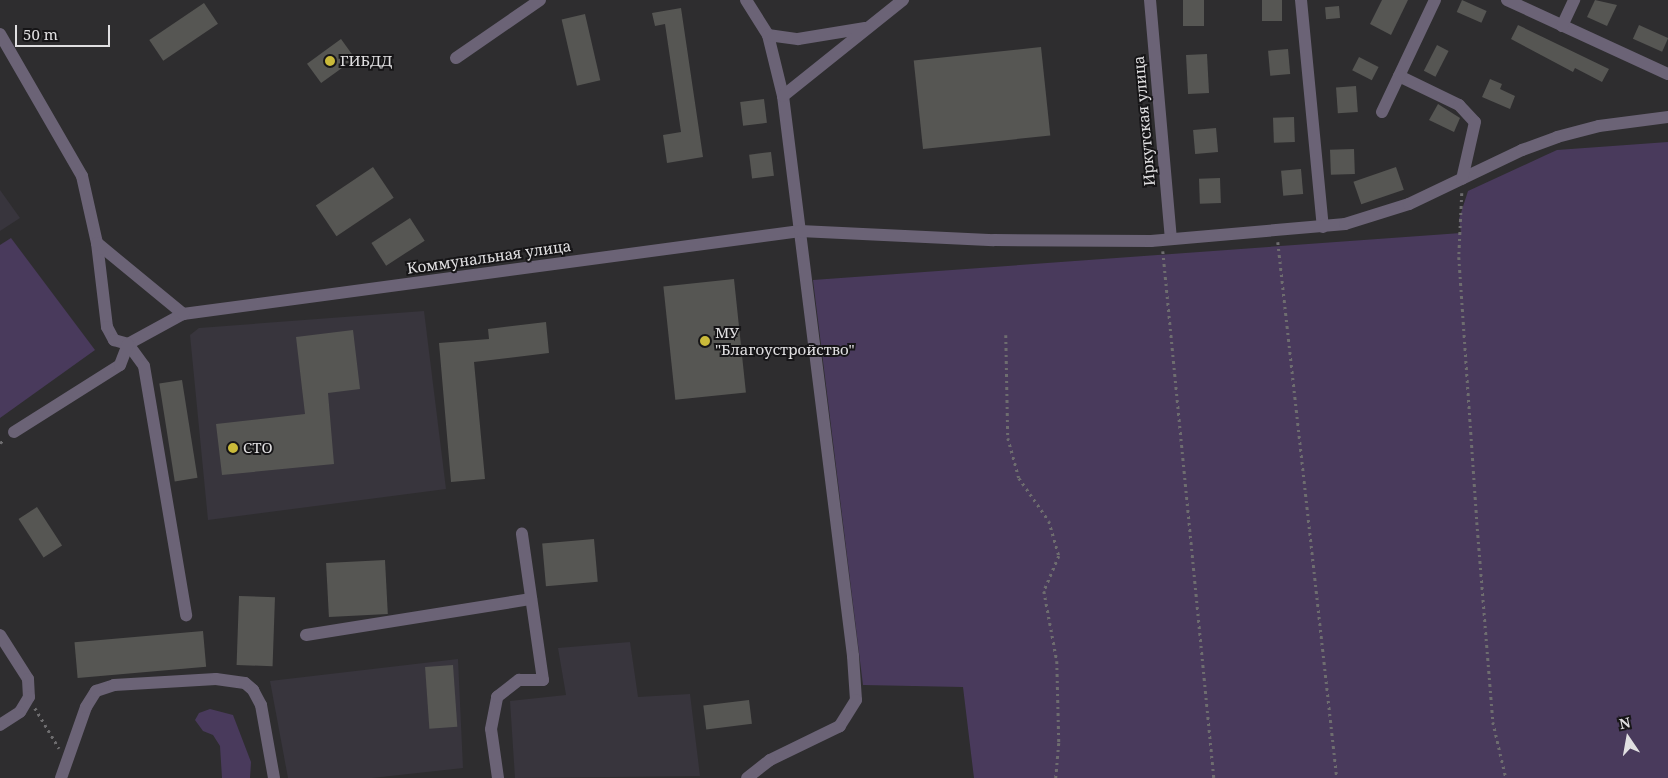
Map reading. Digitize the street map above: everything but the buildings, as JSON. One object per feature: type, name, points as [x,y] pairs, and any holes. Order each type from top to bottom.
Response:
[{"type":"street","points":[[456,58],[540,0]]},
{"type":"street","points":[[746,0],[768,35],[783,96],[853,656],[856,700],[840,726],[770,760],[763,773],[747,778]]},
{"type":"street","points":[[783,96],[878,22],[903,0]]},
{"type":"street","name":"Иркутская улица","points":[[1150,0],[1167,239]]},
{"type":"street","points":[[1301,0],[1323,227]]},
{"type":"street","points":[[1382,112],[1435,0]]},
{"type":"street","points":[[1506,0],[1668,74]]},
{"type":"street","points":[[1562,26],[1574,0]]},
{"type":"street","points":[[768,35],[798,40],[851,33],[878,22]]},
{"type":"street","points":[[0,34],[82,176],[97,242],[107,327],[114,340],[128,344],[144,366],[186,615]]},
{"type":"street","points":[[1399,76],[1459,105],[1475,122],[1462,179]]},
{"type":"street","name":"Коммунальная улица","points":[[183,314],[800,231],[994,240],[1167,239],[1323,227],[1365,220],[1557,137],[1599,126],[1668,117]]},
{"type":"street","points":[[14,432],[120,365],[128,344],[183,314],[97,242]]},
{"type":"street","points":[[498,778],[492,729],[498,697],[519,680],[543,680],[522,534]]},
{"type":"street","points":[[306,635],[531,599]]},
{"type":"street","points":[[0,635],[28,679],[29,697],[20,712],[0,725]]},
{"type":"street","points":[[61,778],[86,707],[96,691],[114,685],[216,679],[245,683],[253,690],[261,705],[274,778]]},
{"type":"path","points":[[1462,179],[1459,257],[1477,522],[1493,722],[1506,778]]},
{"type":"path","points":[[1277,230],[1337,778]]},
{"type":"path","points":[[1167,239],[1214,778]]},
{"type":"path","points":[[1006,336],[1008,438],[1019,478],[1049,521],[1059,556],[1044,591],[1057,660],[1058,743],[1056,778]]},
{"type":"path","points":[[29,697],[66,763]]},
{"type":"shaded area","points":[[1668,142],[1668,778],[974,778],[963,687],[863,685],[813,280],[1461,233],[1459,219],[1468,191],[1557,150]]},
{"type":"shaded area","points":[[0,190],[20,218],[0,231]]},
{"type":"shaded area","points":[[11,238],[95,350],[0,418],[0,245]]},
{"type":"shaded area","points":[[424,311],[446,489],[208,520],[190,335],[199,328]]},
{"type":"shaded area","points":[[630,642],[638,697],[690,694],[700,776],[515,778],[510,701],[566,695],[558,648]]},
{"type":"shaded area","points":[[458,659],[463,768],[372,778],[288,778],[270,681]]},
{"type":"shaded area","points":[[210,709],[233,715],[251,762],[250,778],[222,778],[220,746],[213,735],[203,731],[195,720],[199,713]]},
{"type":"place","name":"ГИБДД","points":[[330,61]]},
{"type":"place","name":"МУ \"Благоустройство\"","points":[[705,341]]},
{"type":"place","name":"СТО","points":[[233,448]]}]
